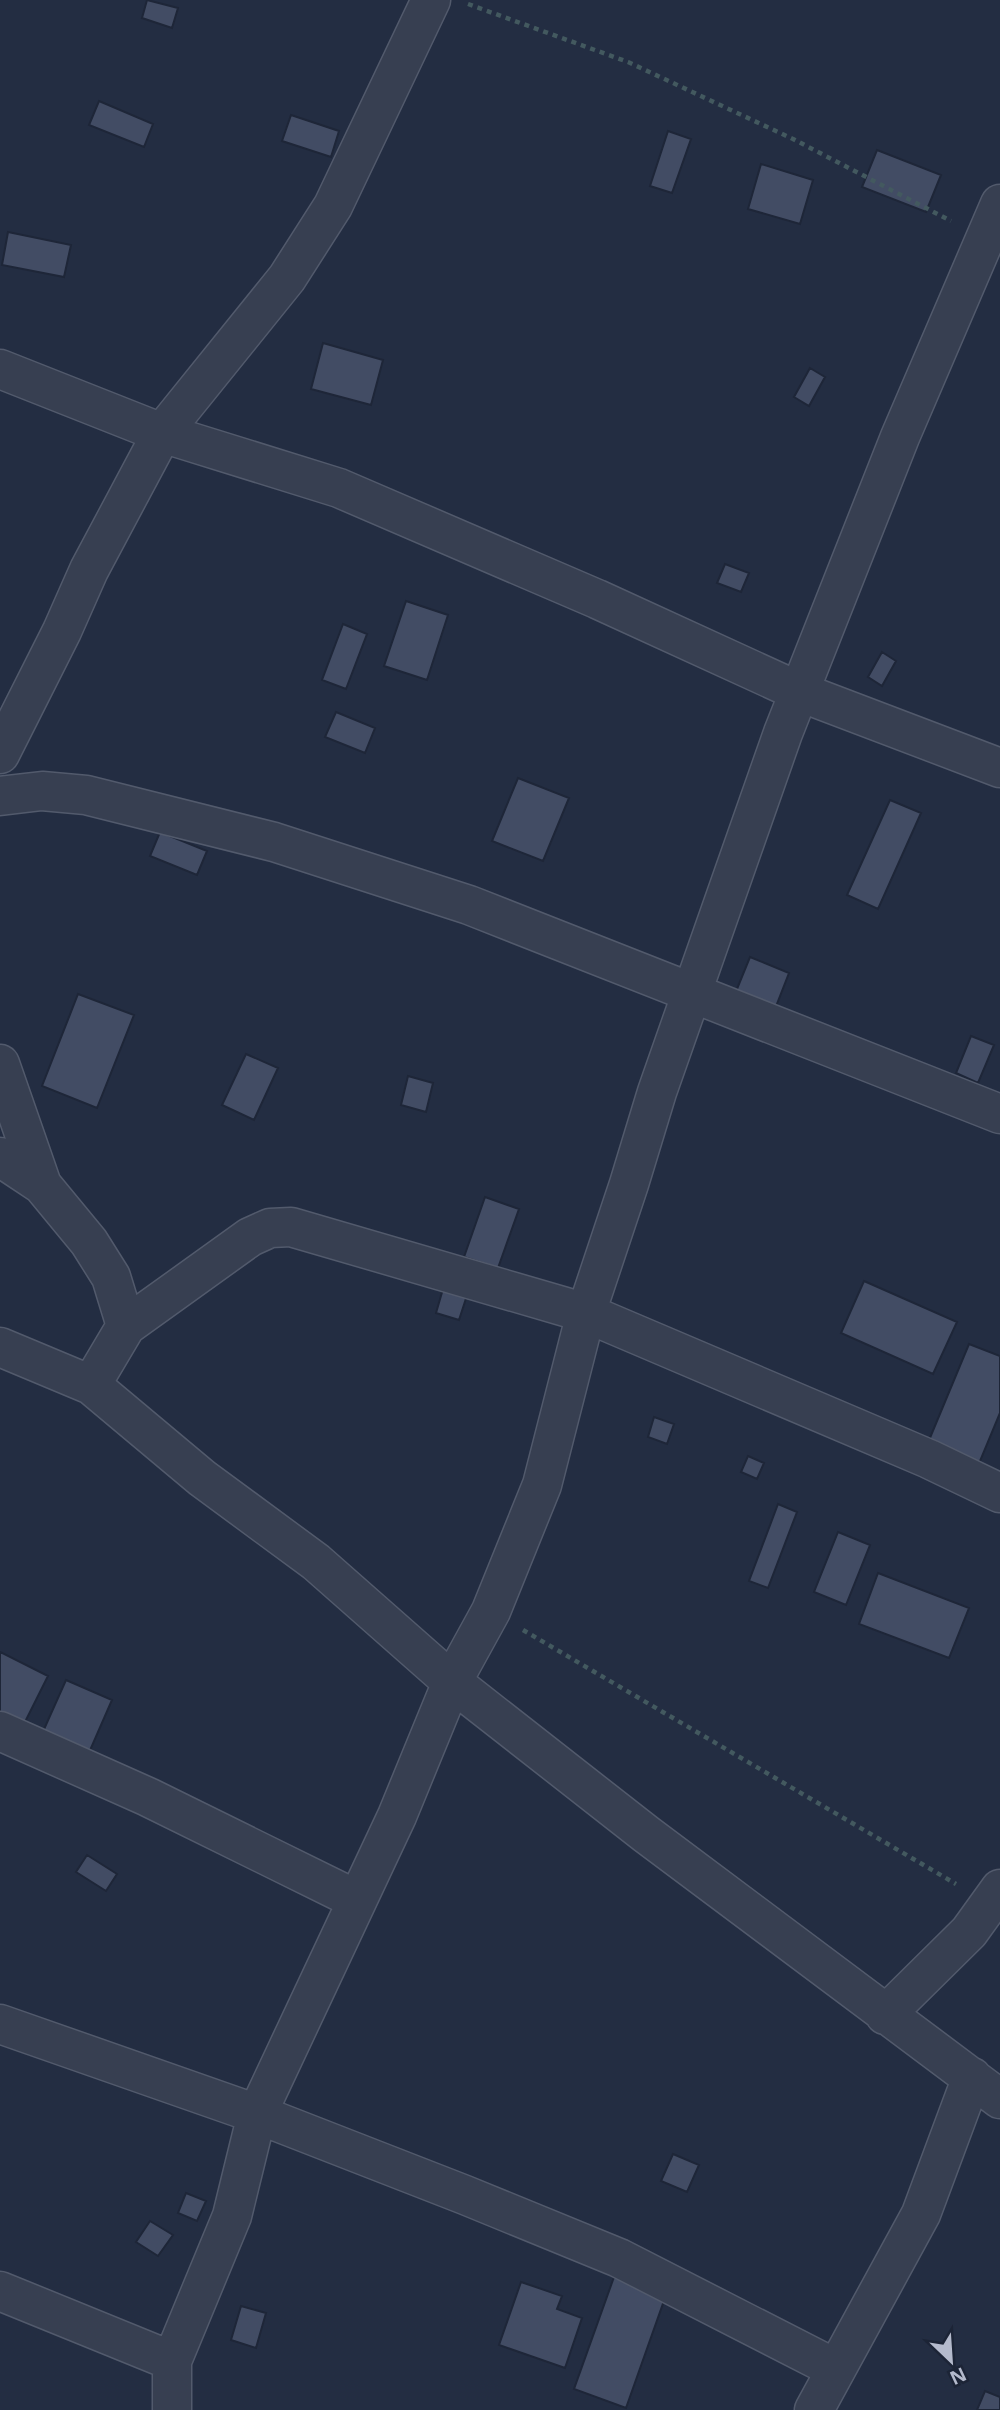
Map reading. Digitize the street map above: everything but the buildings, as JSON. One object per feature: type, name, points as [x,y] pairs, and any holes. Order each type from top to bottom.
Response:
[{"type":"street","points":[[0,754],[62,631],[89,570],[162,433],[287,278],[333,206],[431,0]]},
{"type":"street","points":[[172,2410],[172,2361],[232,2217],[257,2114],[397,1816],[452,1682],[491,1611],[542,1485],[586,1313],[692,990],[783,733],[900,437],[1000,204]]},
{"type":"street","points":[[0,369],[162,433],[339,488],[597,598],[800,692],[1000,768]]},
{"type":"street","points":[[0,796],[42,791],[86,794],[274,842],[469,905],[692,990],[1000,1114]]},
{"type":"street","points":[[0,1064],[42,1185]]},
{"type":"street","points":[[0,1157],[42,1185],[89,1242],[111,1277],[126,1326]]},
{"type":"street","points":[[91,1385],[126,1326],[250,1237],[270,1228],[291,1227],[586,1313],[917,1454],[1000,1493]]},
{"type":"street","points":[[0,1347],[91,1385],[201,1478],[316,1562],[452,1682],[646,1834],[986,2088],[814,2410]]},
{"type":"street","points":[[0,1731],[148,1797],[357,1900]]},
{"type":"street","points":[[886,2015],[969,1932],[995,1897]]},
{"type":"street","points":[[0,2024],[257,2114],[619,2258],[836,2369]]},
{"type":"street","points":[[0,2291],[172,2361]]},
{"type":"path","points":[[458,0],[628,62],[793,139],[986,239]]},
{"type":"path","points":[[491,1611],[995,1897]]}]
